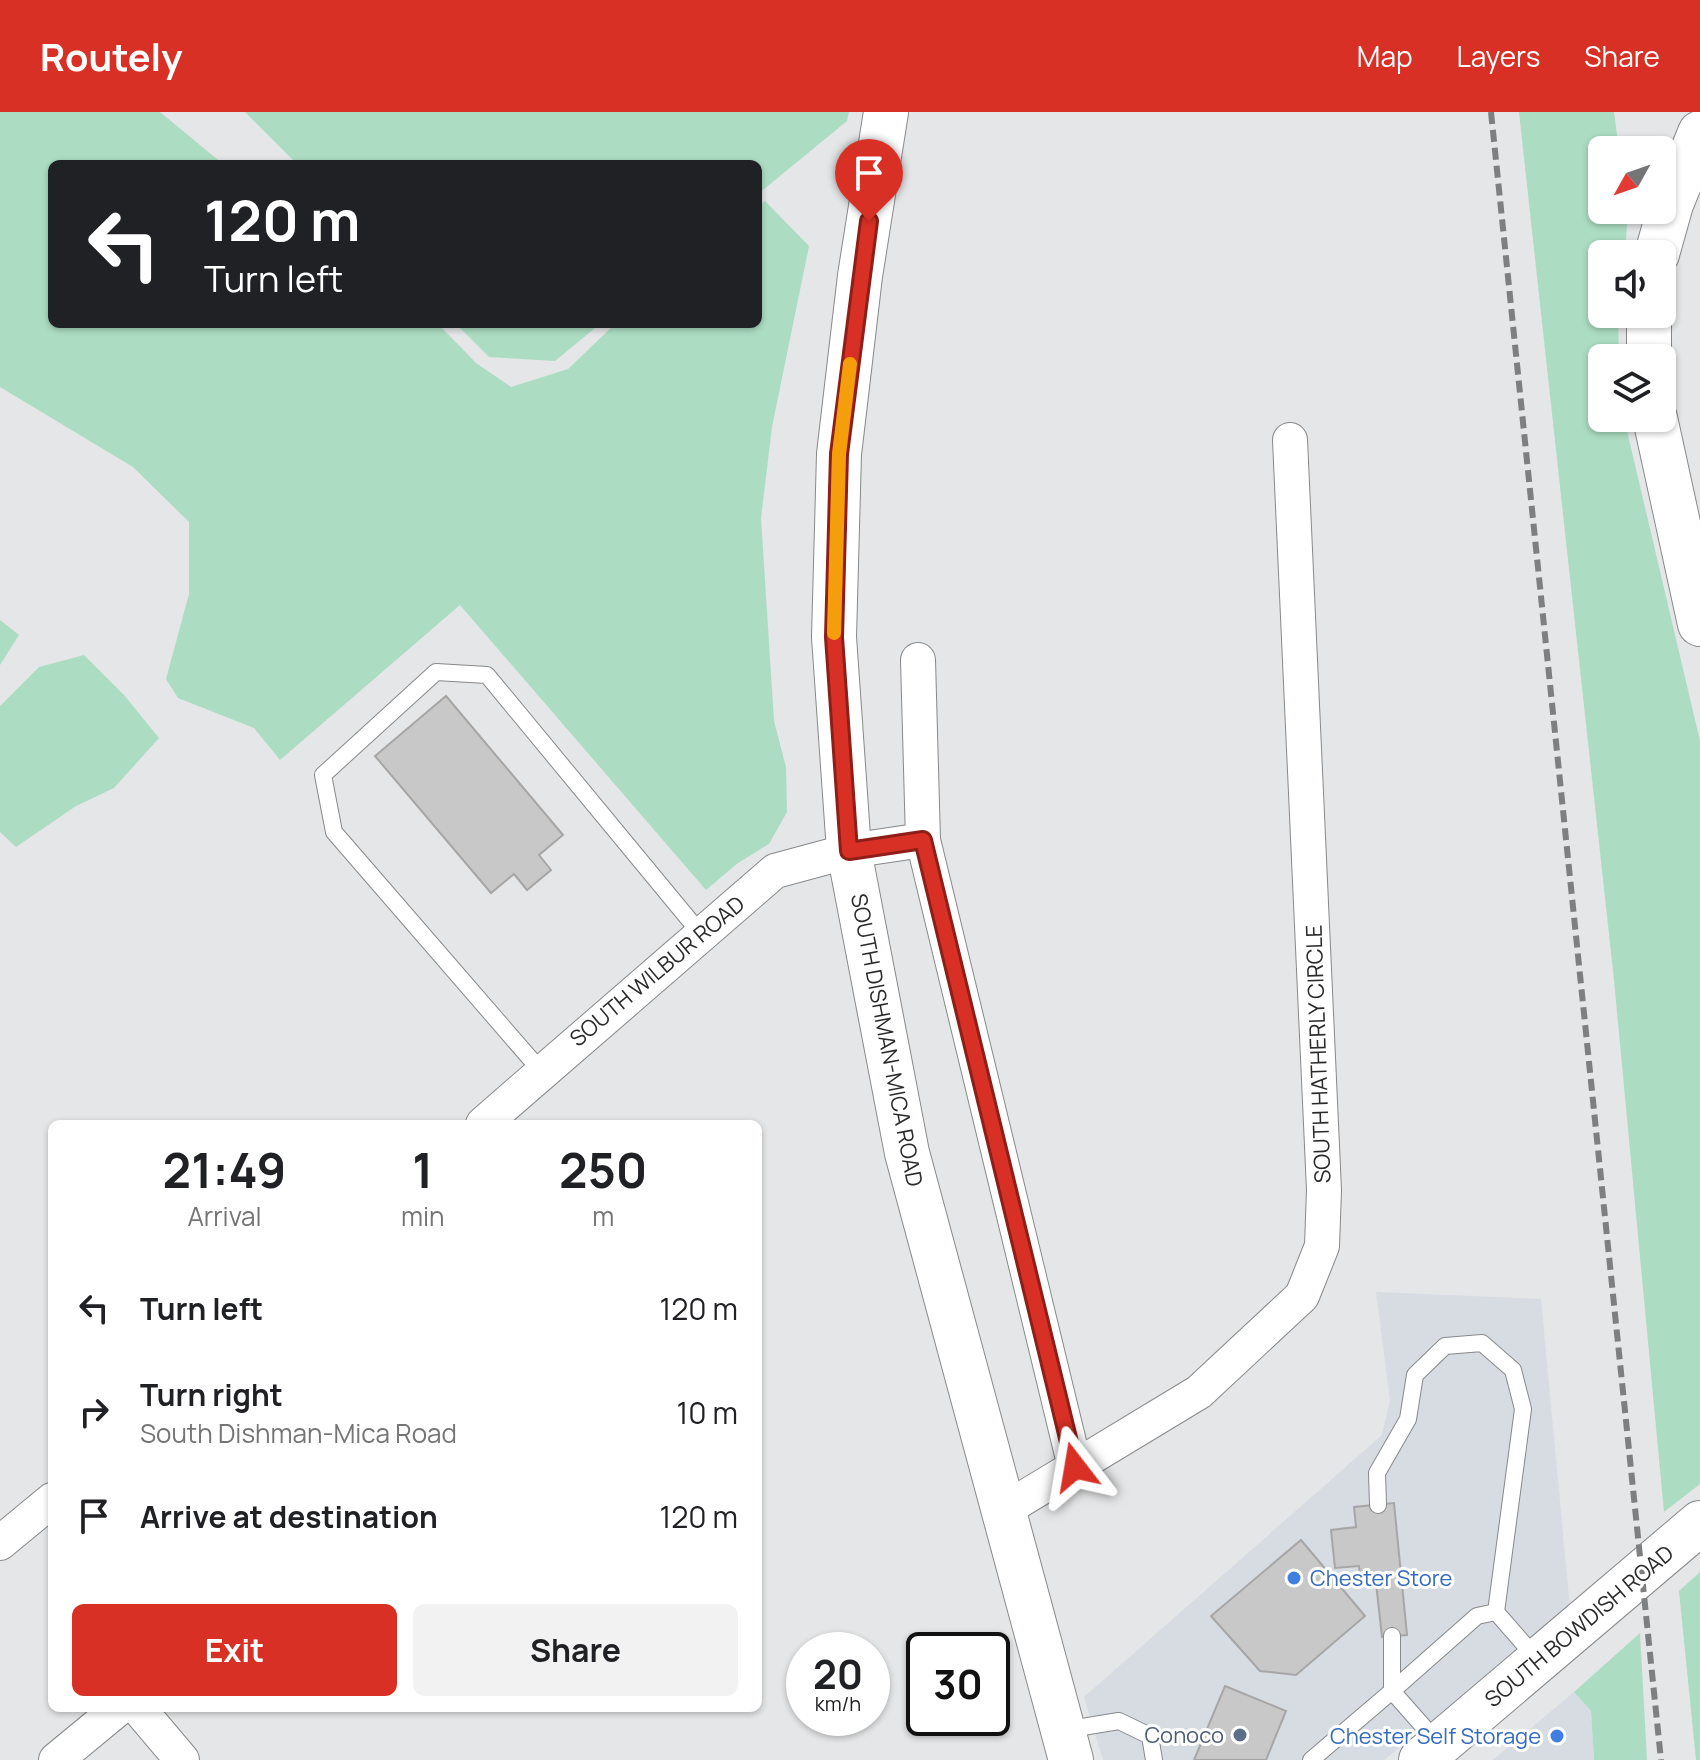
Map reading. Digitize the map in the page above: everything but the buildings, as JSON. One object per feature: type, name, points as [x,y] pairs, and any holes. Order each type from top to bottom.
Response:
[{"type":"main road","name":"SOUTH DISHMAN-MICA ROAD","points":[[886,112],[860,276],[839,454],[834,637],[849,851],[907,1153],[1067,1745]]},
{"type":"main road","points":[[1661,240],[1671,204],[1700,133]]},
{"type":"main road","points":[[1658,432],[1700,624]]},
{"type":"main road","name":"SOUTH BOWDISH ROAD","points":[[1437,1755],[1538,1660],[1700,1523]]},
{"type":"street","name":"SOUTH HATHERLY CIRCLE","points":[[1004,1510],[1199,1392],[1302,1296],[1322,1246],[1324,1190],[1290,440]]},
{"type":"street","points":[[918,660],[923,840],[1075,1467]]},
{"type":"street","name":"SOUTH WILBUR ROAD","points":[[487,1120],[775,871],[849,851],[923,840]]},
{"type":"street","points":[[5,1533],[48,1503]]},
{"type":"street","points":[[56,1760],[114,1712]]},
{"type":"street","points":[[141,1712],[182,1760]]},
{"type":"lane","points":[[541,1071],[334,832],[323,775],[436,672],[487,675],[701,934]]},
{"type":"lane","points":[[1378,1505],[1377,1473],[1408,1419],[1415,1375],[1445,1346],[1482,1343],[1513,1370],[1523,1409],[1496,1612],[1538,1660]]},
{"type":"lane","points":[[1311,1760],[1477,1616],[1496,1612]]},
{"type":"lane","points":[[1392,1636],[1392,1691],[1437,1755]]},
{"type":"lane","points":[[1067,1745],[1119,1721],[1150,1736],[1154,1760]]},
{"type":"shaded area","points":[[1376,1292],[1541,1299],[1570,1608],[1384,1760],[1103,1760],[1084,1697],[1382,1435],[1390,1401]]},
{"type":"shaded area","name":"Chester Self Storage","points":[[1574,1692],[1591,1711],[1594,1760],[1493,1760]]},
{"type":"green space","points":[[0,112],[160,112],[218,160],[48,160],[48,328],[442,328],[476,363],[511,387],[568,369],[611,328],[762,328],[762,204],[765,201],[809,246],[772,427],[761,518],[774,721],[786,767],[787,812],[769,844],[738,863],[706,890],[460,605],[280,760],[254,728],[178,698],[166,679],[189,594],[189,522],[133,467],[0,387]]},
{"type":"green space","points":[[245,112],[849,112],[847,121],[762,191],[762,160],[293,160]]},
{"type":"green space","points":[[1519,112],[1614,112],[1617,136],[1588,136],[1588,224],[1627,224],[1626,240],[1588,240],[1588,328],[1618,328],[1619,344],[1588,344],[1588,432],[1627,432],[1700,741],[1700,1484],[1664,1512],[1614,980]]},
{"type":"green space","points":[[460,328],[595,328],[555,361],[489,357]]},
{"type":"green space","points":[[0,620],[19,635],[0,665]]},
{"type":"green space","points":[[84,655],[124,695],[159,738],[114,788],[76,806],[16,847],[0,832],[0,706],[39,667]]},
{"type":"green space","points":[[1700,1572],[1700,1760],[1696,1760],[1679,1591]]},
{"type":"green space","points":[[1640,1633],[1647,1760],[1594,1760],[1591,1711],[1574,1692]]},
{"type":"railway","points":[[1491,112],[1661,1760]]},
{"type":"slow traffic","points":[[834,633],[839,454],[850,364]]},
{"type":"place","name":"Chester Store","points":[[1294,1578]]},
{"type":"place","name":"Conoco","points":[[1240,1735]]},
{"type":"place","name":"Chester Self Storage","points":[[1557,1736]]},
{"type":"route","points":[[869,221],[839,454],[834,637],[849,851],[923,840],[1075,1467]]}]
